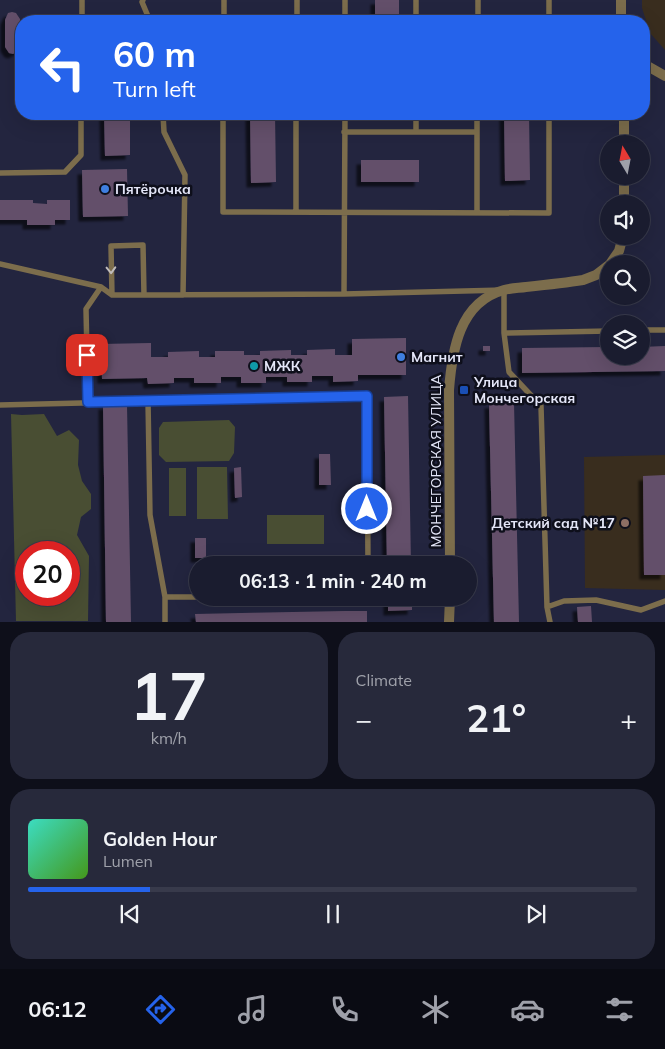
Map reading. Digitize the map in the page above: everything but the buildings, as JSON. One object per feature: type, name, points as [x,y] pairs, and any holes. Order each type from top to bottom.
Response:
[{"type":"street","points":[[621,0],[621,15]]},
{"type":"street","points":[[650,67],[665,76]]},
{"type":"street","points":[[624,120],[624,135]]},
{"type":"street","name":"МОНЧЕГОРСКАЯ УЛИЦА","points":[[450,556],[449,390],[455,344],[462,326],[472,310],[484,299],[504,290],[583,280],[600,272]]},
{"type":"street","points":[[450,606],[450,622]]},
{"type":"lane","points":[[82,0],[82,15]]},
{"type":"lane","points":[[143,0],[142,2],[147,15]]},
{"type":"lane","points":[[224,0],[224,15]]},
{"type":"lane","points":[[297,0],[297,15]]},
{"type":"lane","points":[[345,0],[345,15]]},
{"type":"lane","points":[[416,0],[416,15]]},
{"type":"lane","points":[[478,0],[478,15]]},
{"type":"lane","points":[[549,0],[549,15]]},
{"type":"lane","points":[[0,173],[65,172],[81,154],[81,120]]},
{"type":"lane","points":[[163,120],[164,132],[185,175],[183,295]]},
{"type":"lane","points":[[223,120],[223,212],[477,213],[549,213],[549,120]]},
{"type":"lane","points":[[296,120],[296,212]]},
{"type":"lane","points":[[344,120],[344,294]]},
{"type":"lane","points":[[416,120],[416,132]]},
{"type":"lane","points":[[477,120],[477,213]]},
{"type":"lane","points":[[344,132],[477,132]]},
{"type":"lane","points":[[112,295],[111,246],[142,245],[144,295]]},
{"type":"lane","points":[[0,264],[101,287],[112,295],[344,294],[504,290],[504,333],[509,372],[541,406],[547,607],[550,622]]},
{"type":"lane","points":[[88,402],[86,309],[101,287]]},
{"type":"lane","points":[[650,330],[665,330]]},
{"type":"lane","points":[[504,333],[600,331]]},
{"type":"lane","points":[[0,405],[367,396],[368,556]]},
{"type":"lane","points":[[148,401],[150,516],[165,598],[166,622]]},
{"type":"lane","points":[[165,598],[189,597]]},
{"type":"lane","points":[[547,607],[564,601],[596,600],[641,610],[665,600]]},
{"type":"shaded area","points":[[642,0],[665,0],[665,50],[650,33],[650,15],[644,15]]},
{"type":"shaded area","name":"Детский сад №17","points":[[665,455],[665,590],[585,588],[584,457]]},
{"type":"green space","points":[[11,414],[44,414],[57,436],[69,430],[79,440],[78,465],[82,481],[91,494],[91,509],[81,517],[77,535],[89,556],[88,621],[16,621],[16,606],[80,606],[80,541],[15,541],[15,580]]},
{"type":"green space","points":[[229,420],[235,427],[234,453],[229,461],[166,462],[159,455],[159,428],[163,422]]},
{"type":"green space","points":[[197,467],[227,467],[228,519],[197,519]]},
{"type":"green space","points":[[169,468],[186,468],[186,516],[169,516]]},
{"type":"green space","points":[[267,515],[324,515],[324,544],[267,544]]},
{"type":"place","name":"Пятёрочка","points":[[105,189]]},
{"type":"place","name":"Магнит","points":[[401,357]]},
{"type":"place","name":"МЖК","points":[[254,366]]},
{"type":"place","name":"Улица Мончегорская","points":[[464,390]]},
{"type":"place","name":"Детский сад №17","points":[[625,523]]},
{"type":"route","points":[[87,355],[88,402],[367,396],[367,509]]}]
